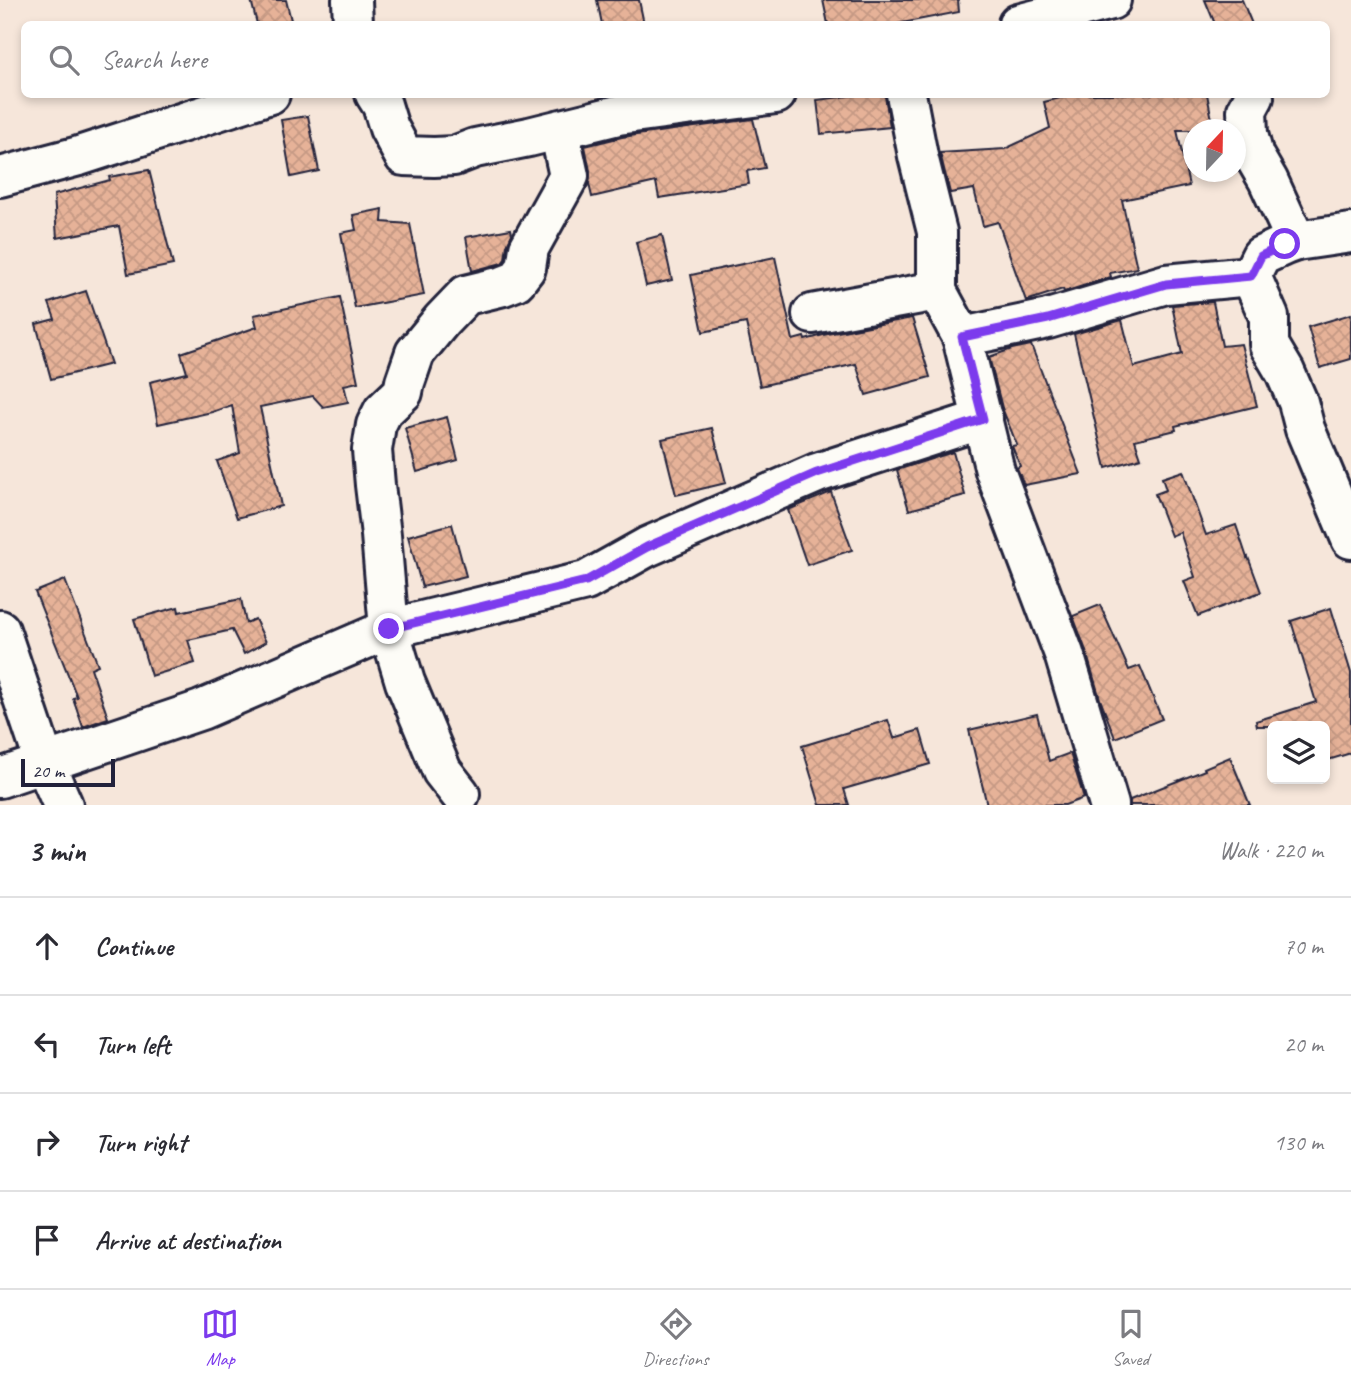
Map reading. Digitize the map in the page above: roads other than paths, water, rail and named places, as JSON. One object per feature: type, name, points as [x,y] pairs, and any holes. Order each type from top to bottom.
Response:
[{"type":"street","points":[[352,0],[354,21]]},
{"type":"street","points":[[1030,21],[1111,0]]},
{"type":"street","points":[[0,177],[79,156],[258,98]]},
{"type":"street","points":[[378,98],[404,156],[434,157],[454,156],[475,148],[618,115],[746,98]]},
{"type":"street","points":[[907,98],[937,232],[937,291],[962,337],[995,471],[1064,654],[1109,805]]},
{"type":"street","points":[[1253,98],[1247,110],[1248,134],[1254,156],[1296,241]]},
{"type":"street","points":[[460,794],[442,771],[405,681],[389,629],[372,450],[376,425],[383,411],[402,392],[415,354],[442,320],[466,295],[516,281],[526,268],[529,248],[569,176],[559,130]]},
{"type":"street","points":[[1251,276],[1261,256],[1285,244],[1351,233]]},
{"type":"street","points":[[962,337],[1048,319],[1166,284],[1251,276]]},
{"type":"street","points":[[1251,276],[1269,317],[1269,345],[1298,402],[1305,429],[1351,539]]},
{"type":"street","points":[[813,314],[937,291]]},
{"type":"street","points":[[0,778],[201,710],[389,629],[586,581],[647,547],[817,473],[983,419]]},
{"type":"street","points":[[0,630],[45,764],[63,805]]}]
